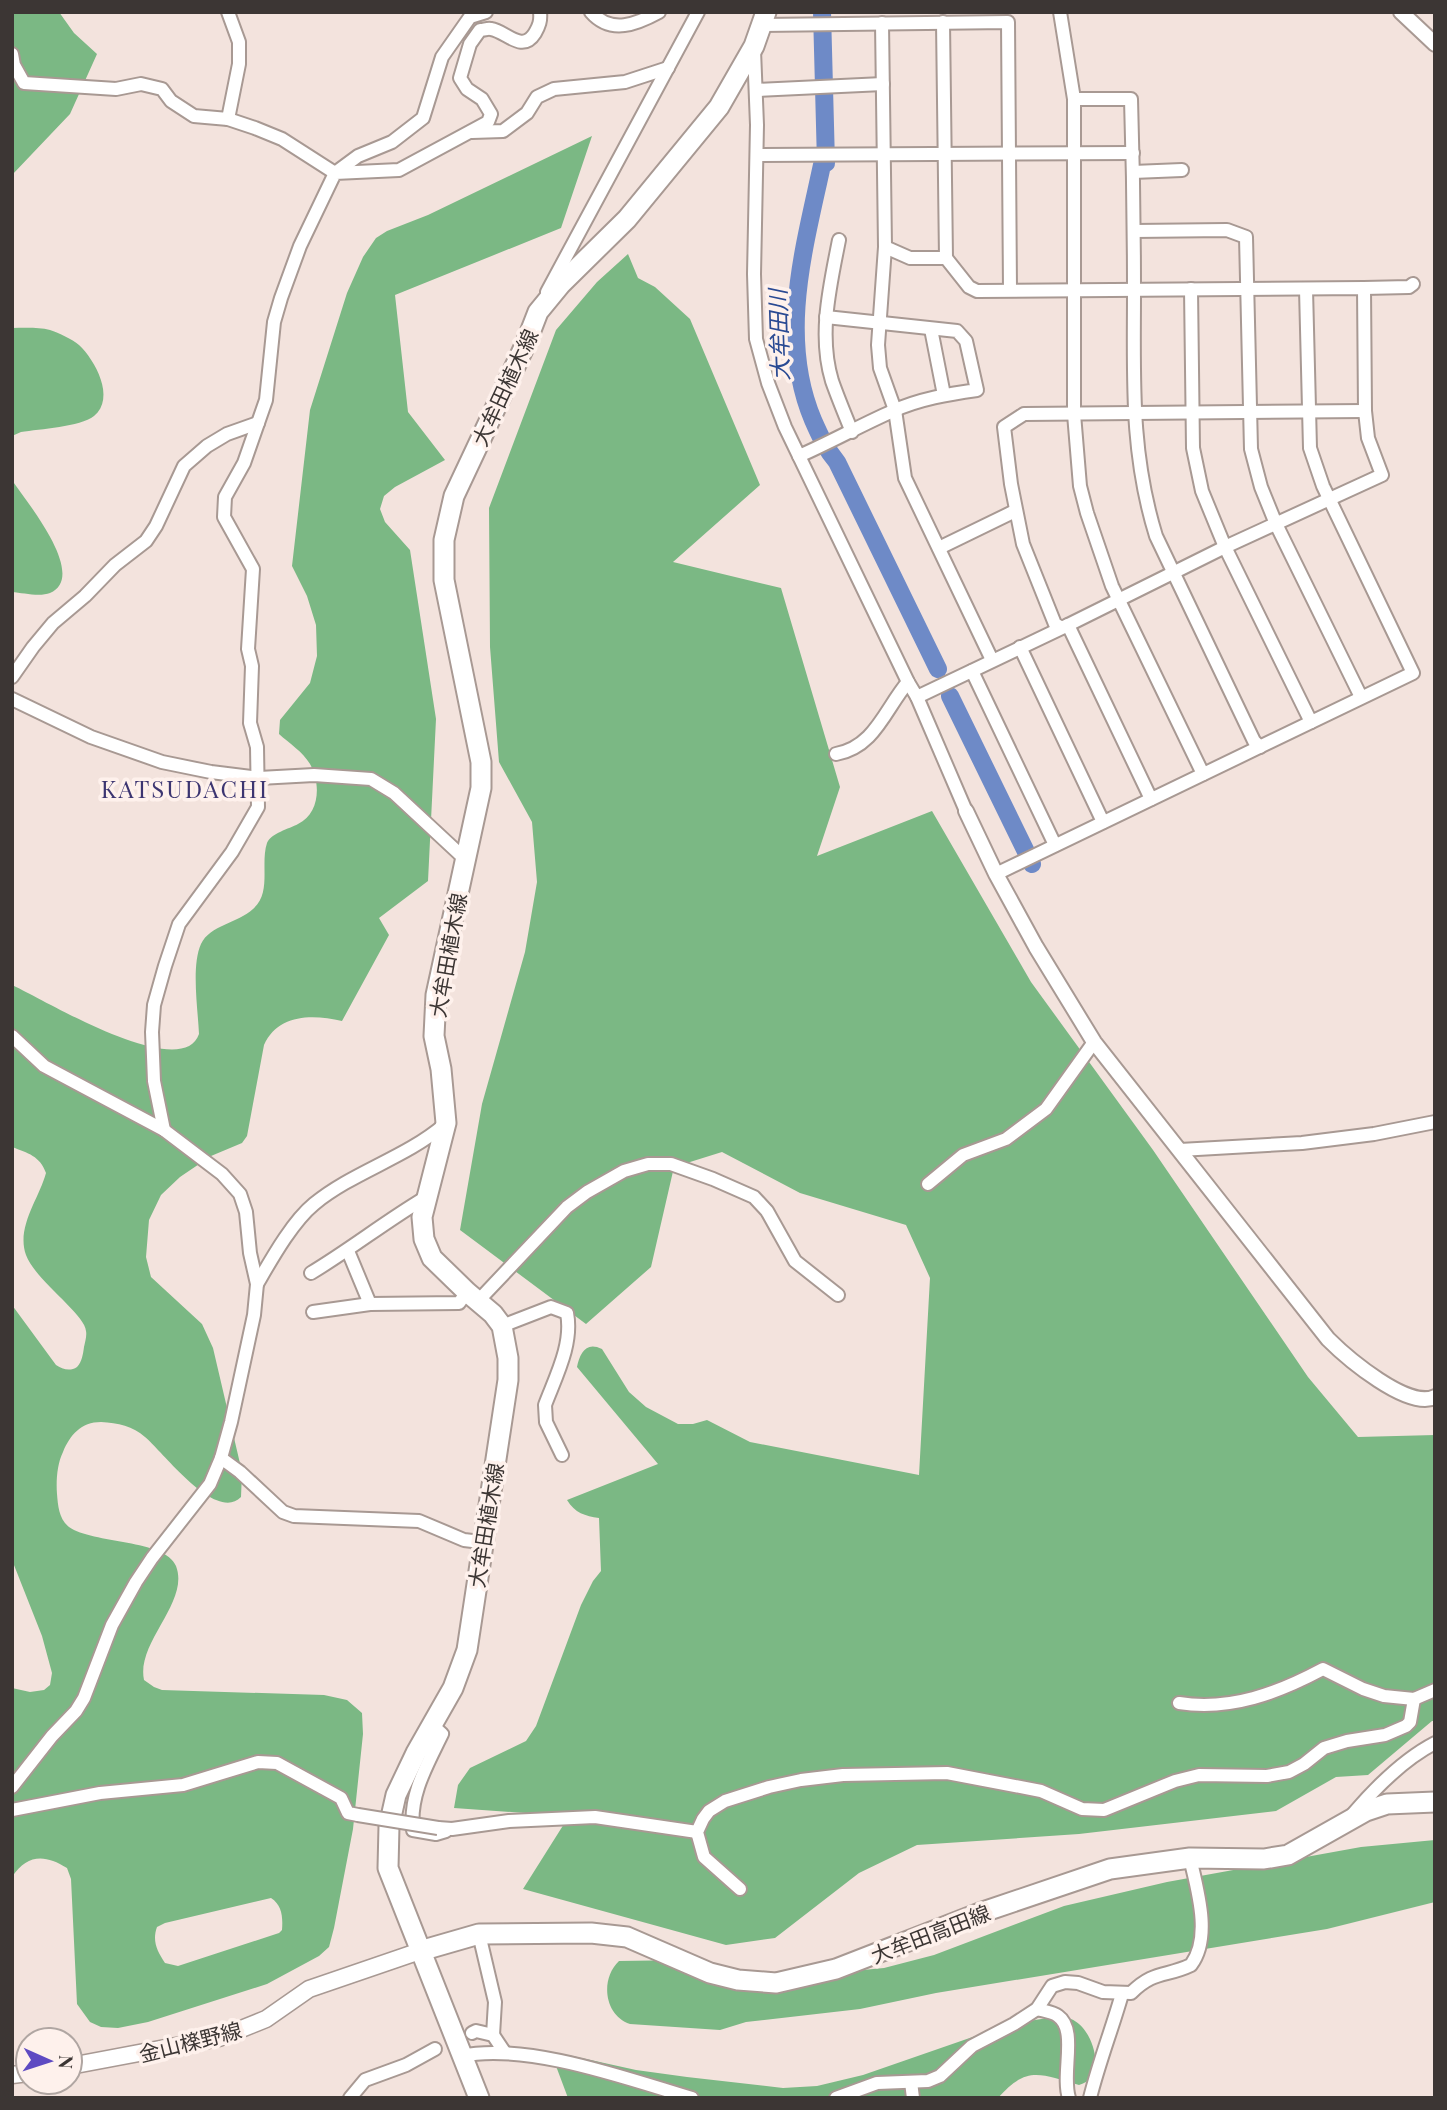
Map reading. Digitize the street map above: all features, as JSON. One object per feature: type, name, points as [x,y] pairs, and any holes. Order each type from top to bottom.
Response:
[{"type":"main road","name":"大牟田植木線","points":[[479,2098],[388,1868],[389,1826],[396,1795],[453,1688],[467,1650],[481,1542],[508,1380],[508,1358],[502,1326],[494,1314],[432,1258],[424,1239],[422,1217],[446,1123],[441,1069],[434,1036],[436,995],[481,788],[481,762],[444,580],[444,540],[454,496],[538,312],[561,284],[627,219],[719,107],[754,46],[764,18]]},
{"type":"main road","name":"大牟田高田線","points":[[420,1951],[479,1934],[591,1933],[627,1937],[710,1973],[737,1980],[776,1983],[836,1969],[980,1913],[1110,1869],[1190,1857],[1264,1859],[1288,1855],[1366,1811],[1387,1804],[1435,1802]]},
{"type":"main road","name":"金山檪野線","points":[[84,2063],[219,2038],[266,2019],[309,1989],[420,1951]]},
{"type":"street","points":[[228,12],[240,42],[239,64],[228,119]]},
{"type":"street","points":[[164,1130],[154,1081],[152,1032],[158,990],[179,925],[232,852],[258,807],[257,747],[250,723],[252,666],[248,649],[253,569],[224,517],[225,497],[244,463],[266,400],[274,322],[300,246],[335,173],[358,156],[392,142],[423,118],[442,57],[470,17],[486,12]]},
{"type":"street","points":[[12,54],[14,65],[24,83],[116,89],[141,84],[162,89],[171,101],[194,116],[228,119],[282,139],[335,173],[399,170],[488,122],[491,114],[482,99],[467,89],[460,79],[470,44],[480,30],[492,29],[514,42],[525,41],[533,37],[541,22],[540,12]]},
{"type":"street","points":[[590,12],[607,24],[626,27],[659,12]]},
{"type":"street","points":[[526,343],[562,261],[698,12]]},
{"type":"street","points":[[1060,12],[1074,99],[1074,414],[1078,474],[1104,566],[1203,774]]},
{"type":"street","points":[[1401,12],[1435,44]]},
{"type":"street","points":[[764,18],[814,24],[1009,22],[1010,290]]},
{"type":"street","points":[[943,22],[946,258],[970,287],[977,291],[1306,289],[1409,287],[1413,284]]},
{"type":"street","points":[[882,23],[885,247],[878,345],[880,368],[895,410],[905,478],[992,660]]},
{"type":"street","points":[[754,46],[757,155],[754,274],[756,339],[768,383],[785,427],[917,696],[996,874],[1036,947],[1094,1042],[1328,1339],[1340,1351],[1409,1397],[1423,1400],[1435,1396]]},
{"type":"street","points":[[468,132],[503,131],[527,113],[537,97],[554,89],[610,85],[668,68]]},
{"type":"street","points":[[756,90],[883,84]]},
{"type":"street","points":[[1074,99],[1131,99],[1134,231],[1133,414],[1146,503],[1156,536],[1254,741],[1261,747]]},
{"type":"street","points":[[757,155],[1133,153]]},
{"type":"street","points":[[1133,172],[1182,170]]},
{"type":"street","points":[[1134,231],[1227,230],[1246,237],[1251,449],[1261,487],[1276,524],[1361,697]]},
{"type":"street","points":[[839,240],[825,317],[831,379],[852,432]]},
{"type":"street","points":[[885,247],[910,258],[946,258]]},
{"type":"street","points":[[917,696],[1382,475],[1368,438],[1365,411],[1364,288]]},
{"type":"street","points":[[1191,289],[1193,448],[1202,491],[1226,547],[1311,722]]},
{"type":"street","points":[[996,874],[1413,673],[1330,500],[1310,448],[1306,289]]},
{"type":"street","points":[[799,456],[895,410],[944,395],[977,390],[966,341],[957,331],[825,317]]},
{"type":"street","points":[[931,329],[944,395]]},
{"type":"street","points":[[1064,626],[1055,624],[1023,544],[1004,427],[1024,414],[1365,411]]},
{"type":"street","points":[[12,677],[53,623],[85,596],[115,565],[146,541],[156,526],[184,466],[207,446],[258,423]]},
{"type":"street","points":[[939,548],[1016,511]]},
{"type":"street","points":[[1064,626],[1151,799]]},
{"type":"street","points":[[1020,647],[1103,822]]},
{"type":"street","points":[[972,671],[1055,845]]},
{"type":"street","points":[[836,754],[856,746],[874,733],[896,696],[908,682]]},
{"type":"street","points":[[12,699],[91,737],[162,762],[259,778],[314,775],[360,776],[371,779],[394,793],[465,859]]},
{"type":"street","points":[[12,1036],[44,1066],[164,1130],[222,1174],[240,1194],[246,1212],[250,1253],[257,1284],[254,1315],[231,1422],[210,1484],[136,1582],[104,1644],[80,1704],[12,1787]]},
{"type":"street","points":[[928,1184],[963,1155],[1006,1139],[1046,1110],[1094,1042]]},
{"type":"street","points":[[1180,1150],[1302,1143],[1435,1122]]},
{"type":"street","points":[[257,1284],[278,1249],[311,1206],[334,1189],[425,1141],[446,1123]]},
{"type":"street","points":[[313,1312],[370,1304],[458,1303],[473,1296],[567,1206],[624,1171],[648,1164],[671,1164],[713,1178],[754,1197],[768,1211],[795,1261],[838,1295]]},
{"type":"street","points":[[311,1273],[425,1198]]},
{"type":"street","points":[[348,1251],[370,1304]]},
{"type":"street","points":[[502,1326],[551,1307],[567,1312],[570,1326],[566,1348],[545,1405],[545,1414],[562,1455]]},
{"type":"street","points":[[221,1458],[283,1512],[294,1516],[419,1521],[464,1540],[481,1542]]},
{"type":"street","points":[[1179,1703],[1224,1706],[1256,1699],[1323,1669],[1374,1693],[1414,1699],[1435,1690]]},
{"type":"street","points":[[740,1889],[704,1857],[697,1832],[709,1811],[725,1801],[802,1780],[843,1775],[947,1773],[1041,1791],[1082,1809],[1104,1810],[1175,1781],[1199,1775],[1267,1776],[1289,1773],[1324,1748],[1385,1735],[1406,1726],[1410,1722],[1414,1699]]},
{"type":"street","points":[[432,1725],[442,1734],[417,1787],[411,1812],[413,1830],[436,1834],[452,1829],[509,1821],[595,1817],[697,1832]]},
{"type":"street","points":[[1344,1824],[1383,1783],[1419,1751],[1435,1743]]},
{"type":"street","points":[[12,1810],[100,1793],[183,1785],[258,1762],[277,1763],[341,1798],[348,1813],[452,1829]]},
{"type":"street","points":[[836,2098],[877,2083],[928,2081],[940,2076],[972,2046],[1037,2009],[1052,1986],[1065,1982],[1078,1983],[1103,1992],[1131,1993],[1142,1982],[1157,1974],[1191,1965],[1198,1955],[1202,1914],[1190,1857]]},
{"type":"street","points":[[479,1934],[495,2002],[493,2035],[505,2053]]},
{"type":"street","points":[[1090,2098],[1122,1994]]},
{"type":"street","points":[[1037,2009],[1057,2015],[1066,2023],[1070,2033],[1065,2086],[1069,2098]]},
{"type":"street","points":[[472,2033],[475,2031],[493,2035]]},
{"type":"street","points":[[350,2098],[365,2080],[406,2065],[435,2049]]},
{"type":"street","points":[[461,2056],[487,2052],[505,2053],[577,2065],[692,2098]]},
{"type":"street","points":[[911,2082],[913,2098]]},
{"type":"green space","points":[[12,12],[59,12],[74,33],[97,54],[70,114],[12,175]]},
{"type":"green space","points":[[592,136],[561,228],[395,295],[408,412],[445,460],[395,487],[384,496],[380,509],[385,522],[410,550],[436,719],[428,881],[379,918],[389,935],[342,1021],[319,1017],[297,1019],[278,1027],[270,1035],[264,1045],[247,1136],[242,1143],[211,1156],[180,1177],[161,1195],[149,1220],[146,1257],[151,1277],[202,1324],[213,1348],[242,1472],[241,1497],[230,1503],[218,1501],[190,1482],[140,1433],[107,1422],[88,1424],[73,1435],[61,1457],[57,1478],[60,1512],[69,1527],[94,1536],[158,1551],[169,1557],[176,1566],[176,1594],[148,1651],[144,1680],[162,1690],[324,1695],[347,1700],[362,1713],[363,1734],[353,1829],[329,1947],[319,1956],[267,1984],[148,2022],[118,2028],[101,2027],[90,2022],[77,2004],[71,1879],[67,1868],[51,1860],[30,1860],[12,1877],[12,1688],[30,1692],[44,1690],[50,1685],[52,1673],[42,1636],[12,1560],[12,1305],[56,1365],[61,1368],[72,1369],[79,1365],[86,1331],[77,1315],[39,1275],[26,1255],[26,1224],[46,1173],[37,1159],[12,1147],[12,985],[79,1019],[140,1044],[167,1049],[187,1047],[199,1034],[196,964],[201,944],[211,932],[247,914],[259,902],[264,887],[267,843],[276,834],[305,819],[311,813],[316,797],[316,780],[310,764],[279,734],[280,720],[310,683],[317,656],[316,625],[307,596],[292,566],[310,410],[347,293],[363,257],[376,238]],"holes":[[[271,1898],[282,1916],[282,1930],[279,1933],[178,1966],[165,1963],[158,1950],[155,1941],[157,1927],[165,1923]]]},
{"type":"green space","points":[[628,254],[638,278],[655,287],[690,319],[760,485],[673,562],[781,588],[840,787],[817,856],[932,811],[1031,982],[1153,1150],[1308,1377],[1358,1437],[1435,1435],[1435,1721],[1368,1775],[1336,1777],[1276,1811],[1079,1834],[917,1845],[859,1873],[775,1938],[726,1945],[523,1889],[569,1816],[454,1808],[458,1785],[470,1768],[526,1741],[536,1726],[581,1605],[601,1571],[599,1518],[581,1513],[567,1500],[658,1464],[577,1367],[580,1357],[588,1347],[602,1349],[629,1392],[646,1407],[678,1424],[707,1420],[750,1442],[919,1475],[930,1278],[906,1225],[800,1193],[722,1152],[674,1167],[651,1267],[586,1324],[460,1230],[482,1104],[525,952],[537,882],[532,822],[499,762],[490,647],[489,508],[556,330],[597,282]]},
{"type":"green space","points":[[12,328],[50,330],[79,345],[101,379],[103,399],[94,416],[70,425],[21,432],[12,436]]},
{"type":"green space","points":[[12,480],[40,520],[59,555],[62,571],[60,584],[50,593],[36,595],[12,592]]},
{"type":"green space","points":[[1435,1840],[1435,1902],[1327,1929],[936,1993],[860,2009],[746,2022],[720,2030],[630,2024],[615,2013],[608,1996],[609,1977],[619,1961],[687,1960],[736,1973],[831,1973],[884,1968],[934,1955],[1064,1906],[1167,1882],[1361,1847]]},
{"type":"green space","points":[[1054,2017],[1071,2019],[1086,2032],[1095,2063],[1088,2081],[1079,2085],[1044,2076],[1026,2076],[1017,2080],[998,2098],[568,2098],[556,2066],[562,2056],[568,2055],[636,2070],[687,2077],[783,2088],[817,2086],[863,2075],[1010,2024]]},
{"type":"waterway","name":"大牟田川","points":[[822,12],[826,163],[822,165],[802,261],[796,325],[797,357],[813,420],[826,447],[837,462],[938,669]]},
{"type":"waterway","name":"大牟田川","points":[[950,696],[1032,864]]},
{"type":"district","name":"KATSUDACHI","points":[[185,788]]}]
